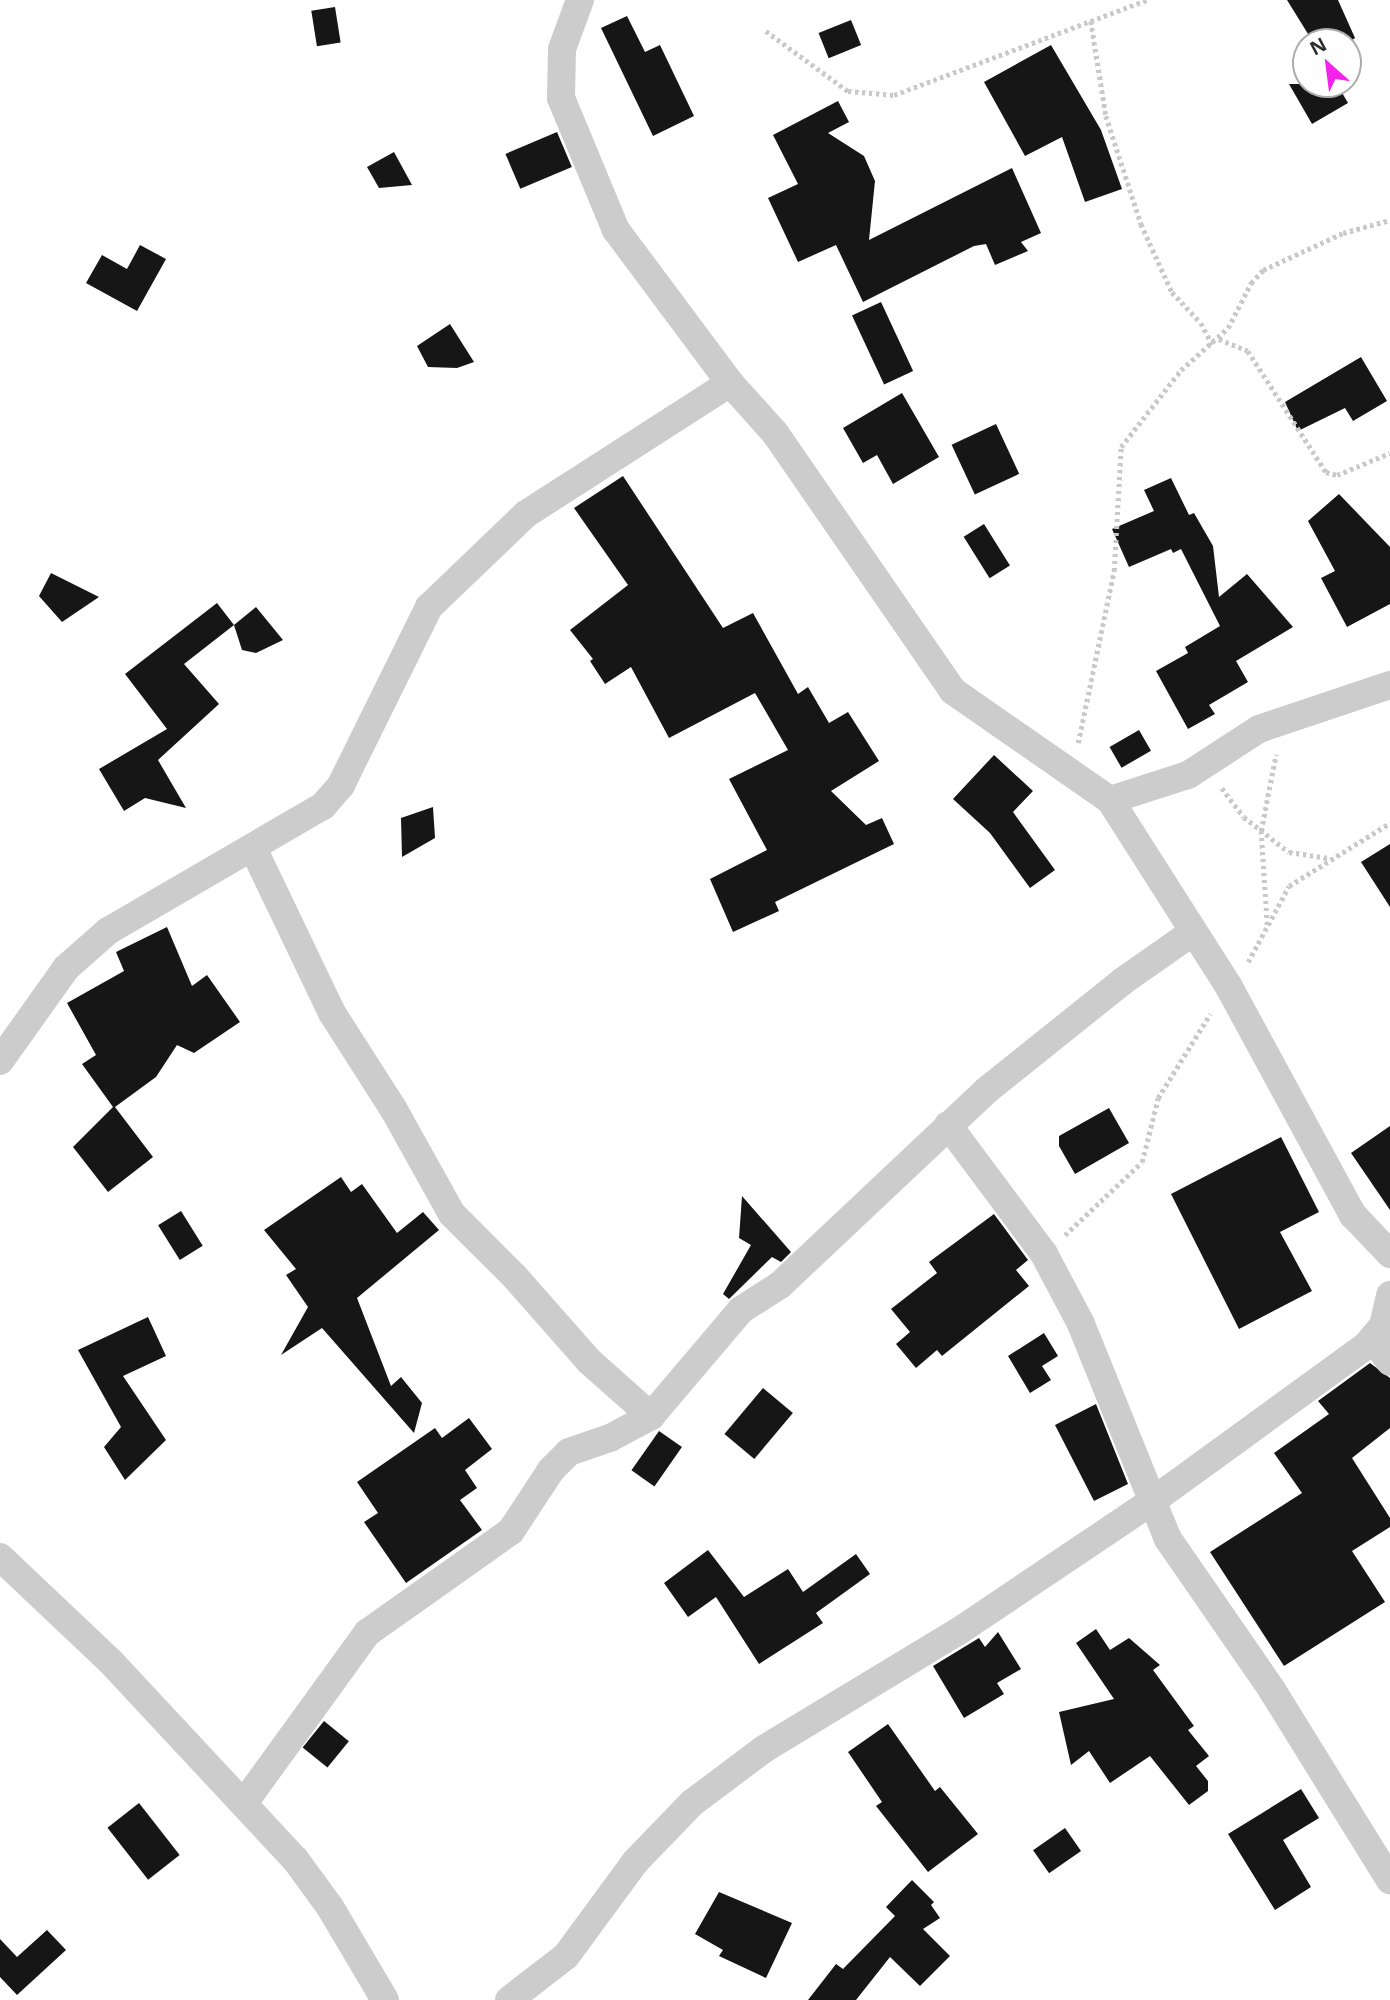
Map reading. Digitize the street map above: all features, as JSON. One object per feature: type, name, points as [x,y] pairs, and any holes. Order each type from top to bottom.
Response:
[{"type":"street","points":[[580,0],[562,49],[559,75],[561,98],[602,204],[640,267],[730,383],[775,433],[953,691],[1110,800],[1229,987],[1353,1215],[1390,1254]]},
{"type":"street","points":[[2,1049],[66,968],[90,945],[312,814],[341,785],[419,622],[442,592],[538,503],[730,383]]},
{"type":"street","points":[[1110,800],[1175,780],[1206,764],[1247,735],[1276,723],[1390,685]]},
{"type":"street","points":[[253,848],[332,1013],[394,1110],[452,1214],[515,1277],[589,1361],[651,1416]]},
{"type":"street","points":[[244,1803],[367,1633],[511,1531],[551,1470],[569,1452],[610,1438],[651,1416],[741,1310],[780,1285],[948,1125],[1123,981],[1193,932]]},
{"type":"street","points":[[948,1125],[1044,1254],[1107,1380],[1151,1502],[1188,1571],[1215,1603],[1272,1690],[1390,1880]]},
{"type":"street","points":[[509,2000],[566,1956],[635,1862],[692,1802],[764,1749],[959,1631],[1382,1351],[1390,1295]]},
{"type":"street","points":[[0,1557],[111,1662],[295,1859],[330,1907],[385,2000]]},
{"type":"path","points":[[766,31],[848,91],[894,95],[1147,0]]},
{"type":"path","points":[[1090,21],[1104,107],[1141,224],[1172,292],[1201,323],[1213,346]]},
{"type":"path","points":[[1071,773],[1113,583],[1121,447],[1181,370],[1219,339],[1251,283],[1271,264],[1311,251],[1351,229],[1390,220]]},
{"type":"path","points":[[1219,339],[1248,351],[1326,472],[1337,475],[1390,453]]},
{"type":"path","points":[[1267,926],[1261,831],[1274,769],[1276,723]]},
{"type":"path","points":[[1206,764],[1261,831],[1299,856],[1332,858]]},
{"type":"path","points":[[1044,1254],[1142,1162],[1158,1098],[1267,926],[1289,886],[1390,823]]},
{"type":"building","points":[[1287,0],[1338,0],[1351,28],[1304,28]]},
{"type":"building","points":[[335,7],[341,43],[317,46],[311,11]]},
{"type":"building","points":[[627,16],[645,52],[660,45],[694,116],[653,136],[601,28]]},
{"type":"building","points":[[851,20],[861,45],[829,58],[819,33]]},
{"type":"building","points":[[1051,45],[1101,130],[1122,189],[1085,202],[1062,137],[1025,156],[984,82]]},
{"type":"building","points":[[1297,98],[1345,98],[1348,103],[1312,124]]},
{"type":"building","points":[[838,101],[849,122],[828,133],[864,156],[875,181],[869,240],[1012,168],[1041,233],[1021,242],[1028,251],[995,265],[986,244],[974,246],[863,302],[836,245],[798,262],[768,198],[798,184],[773,135]]},
{"type":"building","points":[[557,132],[572,167],[520,189],[505,154]]},
{"type":"building","points":[[394,152],[412,185],[379,188],[367,167]]},
{"type":"building","points":[[140,245],[166,259],[137,311],[86,283],[102,255],[127,269]]},
{"type":"building","points":[[881,302],[913,371],[884,384],[852,316]]},
{"type":"building","points":[[450,324],[474,362],[457,368],[428,367],[417,346]]},
{"type":"building","points":[[1361,357],[1387,401],[1353,421],[1345,408],[1298,431],[1285,402]]},
{"type":"building","points":[[902,393],[939,457],[893,484],[877,455],[863,463],[843,428]]},
{"type":"building","points":[[996,424],[1019,474],[975,495],[952,445]]},
{"type":"building","points":[[623,476],[723,628],[753,613],[798,694],[808,687],[829,723],[848,712],[879,761],[831,791],[866,825],[882,818],[894,844],[775,902],[779,911],[733,932],[710,879],[767,850],[729,779],[788,750],[755,693],[669,738],[631,667],[605,684],[590,661],[593,659],[570,630],[628,585],[574,508]]},
{"type":"building","points":[[1171,478],[1189,515],[1194,513],[1213,546],[1219,597],[1247,574],[1293,627],[1236,661],[1248,682],[1209,705],[1215,714],[1188,729],[1156,671],[1188,653],[1185,647],[1220,626],[1181,549],[1173,553],[1171,549],[1129,567],[1112,529],[1154,511],[1144,490]]},
{"type":"building","points":[[1339,494],[1390,547],[1390,604],[1347,627],[1321,578],[1335,571],[1308,521]]},
{"type":"building","points":[[984,524],[1010,566],[990,578],[964,537]]},
{"type":"building","points":[[51,573],[99,597],[62,622],[39,596]]},
{"type":"building","points":[[217,603],[234,625],[184,664],[219,704],[158,760],[186,808],[145,798],[124,811],[99,769],[167,729],[125,674]]},
{"type":"building","points":[[256,607],[283,640],[256,653],[242,650],[234,625]]},
{"type":"building","points":[[1139,730],[1151,751],[1122,768],[1110,747]]},
{"type":"building","points":[[994,755],[1033,791],[1013,812],[1055,870],[1030,888],[990,833],[953,799]]},
{"type":"building","points":[[433,807],[435,838],[402,857],[401,818]]},
{"type":"building","points":[[1390,844],[1390,907],[1361,862]]},
{"type":"building","points":[[167,927],[192,986],[207,975],[240,1022],[194,1053],[177,1045],[156,1077],[115,1107],[153,1157],[108,1192],[73,1147],[113,1107],[82,1064],[96,1055],[67,1003],[124,971],[116,952]]},
{"type":"building","points":[[1109,1108],[1129,1143],[1075,1174],[1059,1146],[1059,1136]]},
{"type":"building","points":[[1390,1126],[1390,1210],[1351,1153]]},
{"type":"building","points":[[1281,1137],[1319,1212],[1280,1232],[1312,1291],[1239,1329],[1171,1194]]},
{"type":"building","points":[[341,1177],[351,1192],[362,1184],[397,1233],[423,1212],[439,1230],[357,1298],[391,1386],[401,1377],[422,1403],[414,1433],[322,1328],[281,1355],[308,1307],[286,1275],[296,1269],[264,1230]]},
{"type":"building","points":[[742,1196],[791,1252],[781,1262],[772,1257],[729,1299],[723,1294],[751,1245],[739,1238]]},
{"type":"building","points":[[181,1211],[203,1246],[180,1260],[158,1225]]},
{"type":"building","points":[[994,1214],[1028,1260],[1016,1270],[1029,1286],[942,1356],[937,1350],[916,1368],[896,1344],[910,1332],[891,1309],[937,1273],[929,1262]]},
{"type":"building","points":[[148,1317],[166,1356],[123,1376],[166,1440],[125,1480],[104,1447],[121,1427],[78,1350]]},
{"type":"building","points":[[1044,1333],[1058,1356],[1042,1366],[1051,1380],[1030,1393],[1008,1356]]},
{"type":"building","points":[[1370,1363],[1390,1378],[1390,1428],[1352,1458],[1390,1518],[1390,1527],[1352,1551],[1385,1602],[1284,1666],[1210,1552],[1302,1493],[1274,1453],[1329,1414],[1318,1401]]},
{"type":"building","points":[[763,1388],[793,1413],[754,1459],[724,1434]]},
{"type":"building","points":[[1096,1404],[1128,1484],[1094,1501],[1055,1425]]},
{"type":"building","points":[[469,1418],[492,1449],[465,1470],[477,1488],[460,1500],[482,1530],[406,1583],[364,1522],[378,1513],[357,1482],[435,1428],[442,1438]]},
{"type":"building","points":[[659,1431],[682,1447],[654,1486],[631,1470]]},
{"type":"building","points":[[708,1550],[744,1597],[788,1569],[803,1592],[856,1554],[870,1574],[816,1613],[823,1623],[759,1664],[716,1597],[688,1617],[664,1583]]},
{"type":"building","points":[[1096,1629],[1110,1650],[1129,1638],[1160,1665],[1153,1670],[1194,1726],[1188,1730],[1209,1756],[1196,1766],[1208,1781],[1208,1791],[1189,1805],[1150,1756],[1110,1783],[1089,1751],[1071,1765],[1059,1712],[1114,1699],[1076,1643]]},
{"type":"building","points":[[998,1632],[1021,1669],[997,1683],[1004,1694],[964,1718],[933,1666],[979,1638],[985,1647]]},
{"type":"building","points":[[324,1721],[349,1741],[327,1768],[303,1747]]},
{"type":"building","points":[[888,1724],[935,1791],[940,1787],[978,1834],[928,1872],[876,1806],[882,1802],[848,1752]]},
{"type":"building","points":[[1301,1789],[1319,1818],[1283,1840],[1311,1887],[1275,1910],[1228,1834]]},
{"type":"building","points":[[139,1803],[180,1855],[148,1880],[107,1828]]},
{"type":"building","points":[[1065,1828],[1081,1851],[1049,1873],[1033,1850]]},
{"type":"building","points":[[912,1880],[934,1902],[931,1905],[940,1918],[923,1929],[950,1956],[920,1986],[890,1957],[856,2000],[808,2000],[836,1964],[843,1969],[895,1916],[886,1907]]},
{"type":"building","points":[[719,1892],[792,1923],[766,1978],[719,1956],[723,1950],[695,1934]]},
{"type":"building","points":[[47,1930],[66,1950],[17,1995],[0,1977],[0,1939],[17,1957]]}]
